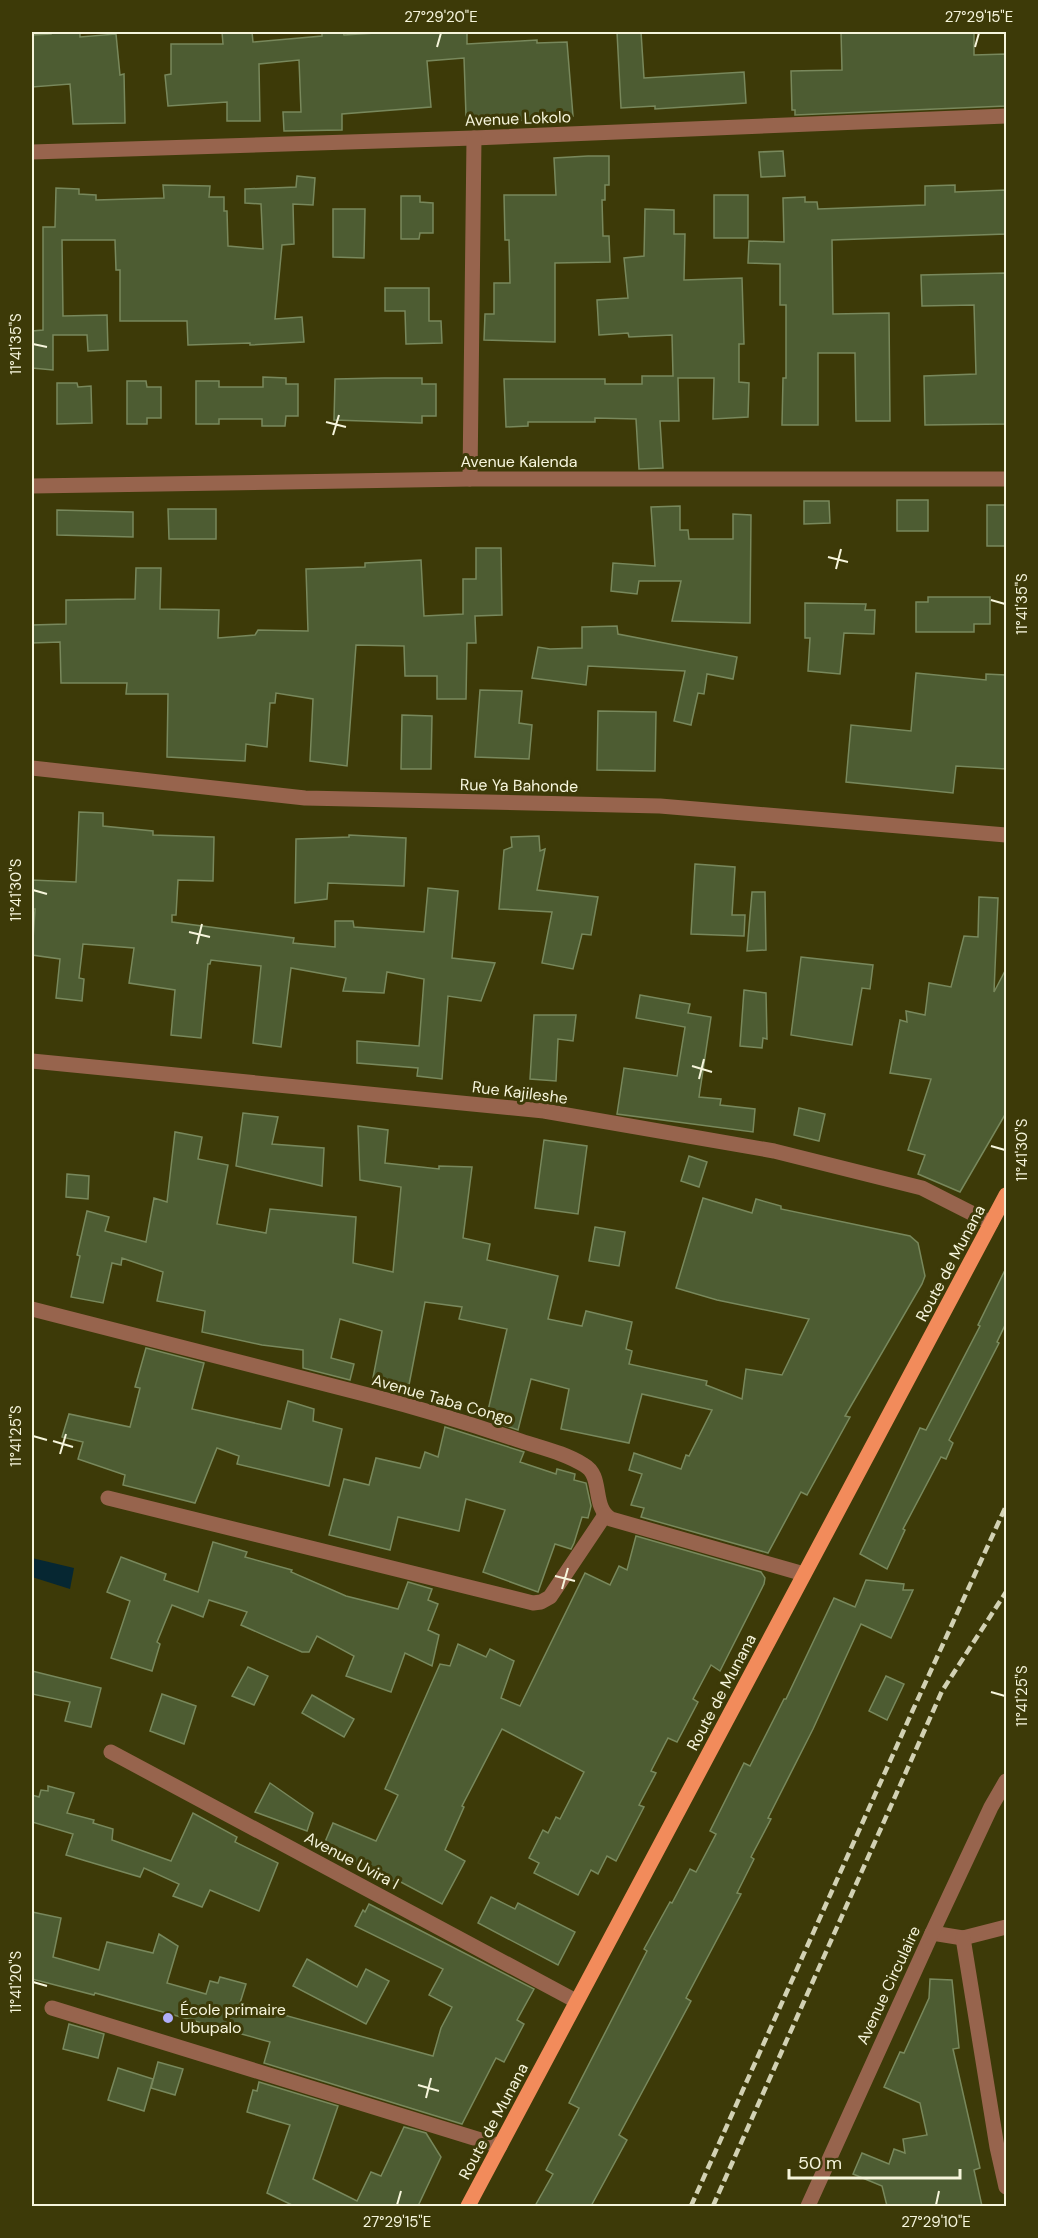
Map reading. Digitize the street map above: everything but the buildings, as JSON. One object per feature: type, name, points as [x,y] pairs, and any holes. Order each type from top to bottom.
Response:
[{"type":"main road","name":"Route de Munana","points":[[468,2206],[1006,1196]]},
{"type":"street","name":"Avenue Lokolo","points":[[32,152],[474,138],[1006,116]]},
{"type":"street","points":[[470,479],[474,138]]},
{"type":"street","name":"Avenue Kalenda","points":[[32,486],[470,479],[1006,479]]},
{"type":"street","name":"Rue Ya Bahonde","points":[[32,768],[304,798],[660,806],[1006,835]]},
{"type":"street","name":"Rue Kajileshe","points":[[32,1061],[544,1111],[774,1151],[922,1188],[992,1223]]},
{"type":"street","name":"Avenue Taba Congo","points":[[32,1309],[429,1411],[576,1460],[590,1469],[604,1515]]},
{"type":"street","points":[[108,1498],[533,1603],[550,1597],[604,1515],[620,1523],[804,1574]]},
{"type":"street","name":"Avenue Uvira I","points":[[111,1752],[576,2001]]},
{"type":"street","name":"Avenue Circulaire","points":[[808,2206],[932,1933],[991,1807],[1006,1781]]},
{"type":"street","points":[[932,1933],[963,1938],[1006,1928]]},
{"type":"street","points":[[963,1938],[1002,2146],[1006,2187]]},
{"type":"street","points":[[52,2008],[500,2146]]},
{"type":"water","points":[[32,1558],[74,1568],[70,1589],[32,1577]]},
{"type":"railway","points":[[691,2206],[1006,1506]]},
{"type":"railway","points":[[713,2206],[942,1691],[1006,1592]]},
{"type":"place","name":"École primaire Ubupalo","points":[[168,2018]]}]
